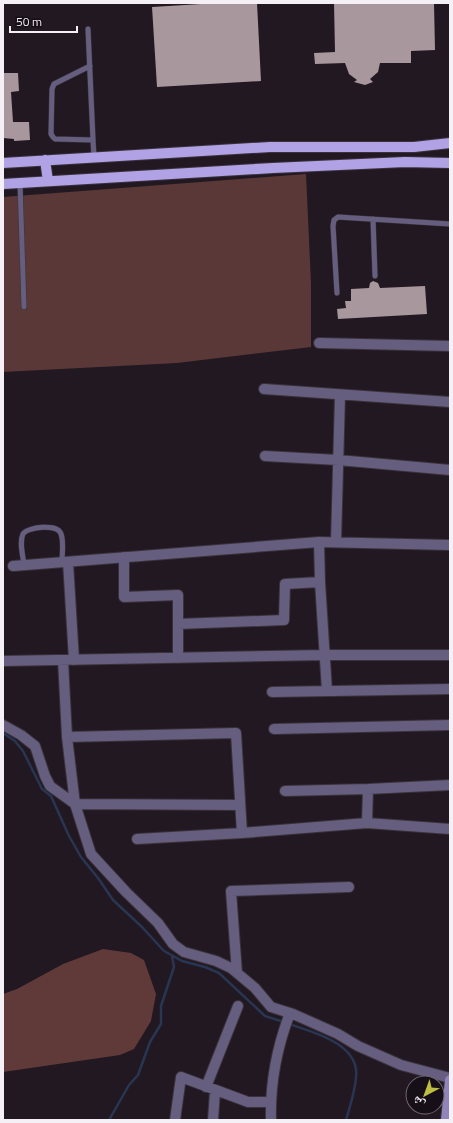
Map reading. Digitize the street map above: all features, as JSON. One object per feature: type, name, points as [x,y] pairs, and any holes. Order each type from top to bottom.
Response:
[{"type":"main road","points":[[3,163],[270,147],[414,148],[450,143]]},
{"type":"main road","points":[[45,160],[48,181]]},
{"type":"main road","points":[[3,184],[405,162],[450,163]]},
{"type":"main road","points":[[446,1120],[450,1079]]},
{"type":"street","points":[[319,343],[450,346]]},
{"type":"street","points":[[264,389],[450,402]]},
{"type":"street","points":[[336,542],[340,395]]},
{"type":"street","points":[[265,456],[338,460],[450,470]]},
{"type":"street","points":[[319,542],[327,691]]},
{"type":"street","points":[[13,566],[319,542],[450,545]]},
{"type":"street","points":[[124,558],[124,597],[178,595],[178,658]]},
{"type":"street","points":[[65,562],[74,660]]},
{"type":"street","points":[[178,624],[284,620],[285,584],[320,582]]},
{"type":"street","points":[[3,661],[325,655],[450,655]]},
{"type":"street","points":[[63,660],[67,737],[75,804],[91,854],[126,892],[158,923],[173,944],[184,952],[216,961],[231,968],[255,988],[271,1007],[338,1034],[358,1046],[401,1065],[450,1079]]},
{"type":"street","points":[[272,692],[450,690]]},
{"type":"street","points":[[3,725],[21,735],[35,746],[50,786],[75,804],[240,805]]},
{"type":"street","points":[[274,729],[450,725]]},
{"type":"street","points":[[67,737],[236,733],[242,833]]},
{"type":"street","points":[[285,791],[450,785]]},
{"type":"street","points":[[367,823],[368,789]]},
{"type":"street","points":[[137,839],[242,833],[367,823],[450,829]]},
{"type":"street","points":[[237,973],[231,891],[349,887]]},
{"type":"street","points":[[206,1087],[238,1006]]},
{"type":"street","points":[[271,1120],[270,1102],[278,1052],[289,1015]]},
{"type":"street","points":[[175,1120],[181,1077],[248,1102],[270,1102]]},
{"type":"street","points":[[212,1120],[215,1090]]},
{"type":"lane","points":[[88,29],[94,157]]},
{"type":"lane","points":[[90,66],[54,84],[52,89],[52,134],[55,139],[93,140]]},
{"type":"lane","points":[[20,183],[24,307]]},
{"type":"lane","points":[[337,293],[333,226],[334,220],[338,217],[450,224]]},
{"type":"lane","points":[[373,219],[375,276]]},
{"type":"lane","points":[[24,565],[21,540],[24,534],[27,530],[52,527],[58,529],[61,534],[65,562]]},
{"type":"shaded area","points":[[306,174],[311,283],[311,347],[177,363],[3,372],[3,197]]},
{"type":"shaded area","points":[[103,949],[131,953],[144,960],[156,994],[151,1021],[134,1049],[120,1055],[3,1072],[3,994],[17,989],[63,964]]},
{"type":"building","points":[[217,3],[257,3],[261,81],[157,87],[152,7]]},
{"type":"building","points":[[334,3],[434,3],[435,50],[411,51],[411,63],[380,63],[378,72],[370,79],[373,82],[365,85],[354,82],[357,80],[349,74],[345,63],[315,64],[314,53],[335,52]]},
{"type":"building","points":[[3,73],[18,73],[19,91],[11,92],[13,122],[29,122],[30,140],[14,141],[14,139],[3,138]]},
{"type":"building","points":[[373,281],[378,283],[380,288],[425,286],[427,314],[338,319],[337,309],[346,308],[345,301],[351,301],[351,289],[369,288],[370,283]]},
{"type":"waterway","points":[[3,733],[15,741],[23,751],[42,789],[51,796],[69,836],[81,857],[113,900],[142,927],[164,951],[182,961],[205,967],[219,973],[265,1016],[284,1022]]},
{"type":"waterway","points":[[109,1120],[129,1085],[138,1075],[150,1042],[161,1024],[161,1006],[174,967],[172,956]]},
{"type":"waterway","points":[[289,1024],[333,1041],[351,1056],[355,1066],[356,1077],[346,1120]]}]
